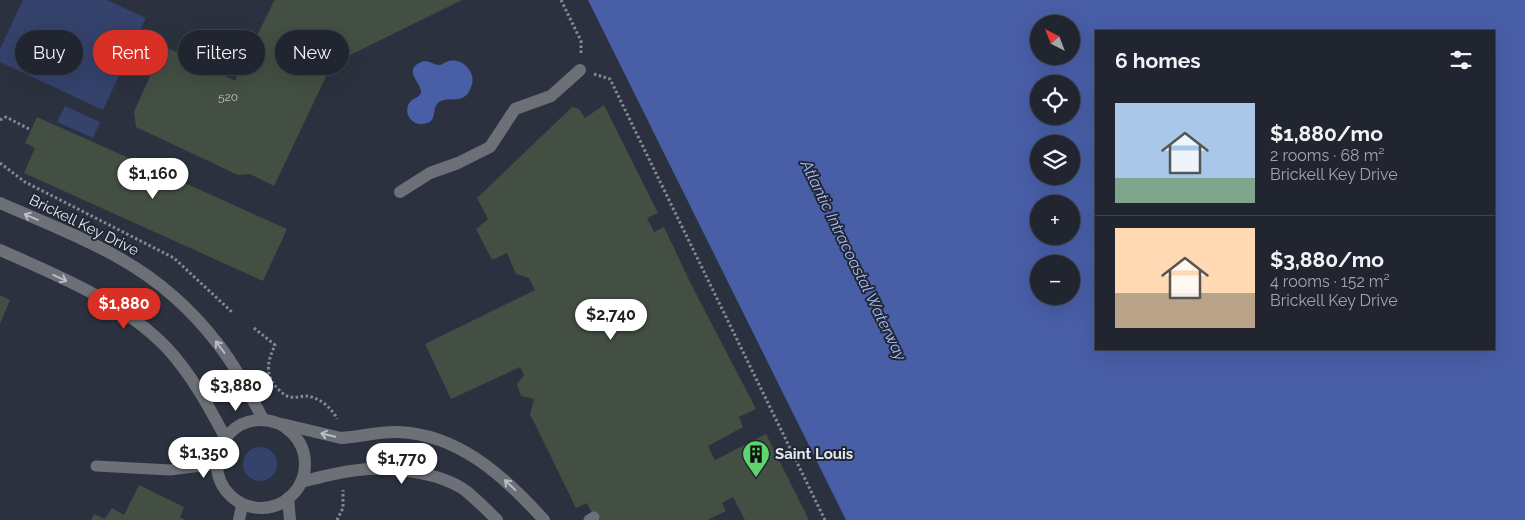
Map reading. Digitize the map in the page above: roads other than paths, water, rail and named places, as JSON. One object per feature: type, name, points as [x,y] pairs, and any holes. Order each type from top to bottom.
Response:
[{"type":"street","points":[[400,192],[430,172],[458,163],[490,147],[515,108],[551,96],[580,70]]},
{"type":"street","name":"Brickell Key Drive","points":[[0,204],[79,238],[113,255],[137,269],[162,288],[195,316],[219,345],[231,361],[263,419]]},
{"type":"street","points":[[0,250],[91,293],[142,326],[167,349],[192,380],[224,437]]},
{"type":"street","points":[[282,424],[296,437],[304,453],[304,472],[301,482],[296,490],[279,504],[260,509],[242,505],[225,491],[218,475],[218,455],[224,437],[237,426],[263,419],[274,420],[282,424],[341,438],[398,432],[413,433],[444,441],[464,451],[491,469],[512,486],[544,520]]},
{"type":"street","points":[[301,482],[336,473],[376,468],[432,476],[465,491],[497,520]]},
{"type":"street","points":[[288,498],[290,520]]},
{"type":"street","points":[[239,520],[242,505]]},
{"type":"lane","points":[[96,466],[170,470],[217,464]]},
{"type":"water","name":"Atlantic Intracoastal Waterway","points":[[588,0],[1525,0],[1525,520],[846,520]]},
{"type":"water","points":[[424,61],[439,65],[452,61],[460,62],[470,70],[473,82],[466,96],[438,103],[430,122],[421,124],[411,119],[407,109],[410,102],[419,96],[421,92],[413,72],[417,64]]},
{"type":"place","name":"Saint Louis","points":[[756,478]]}]
